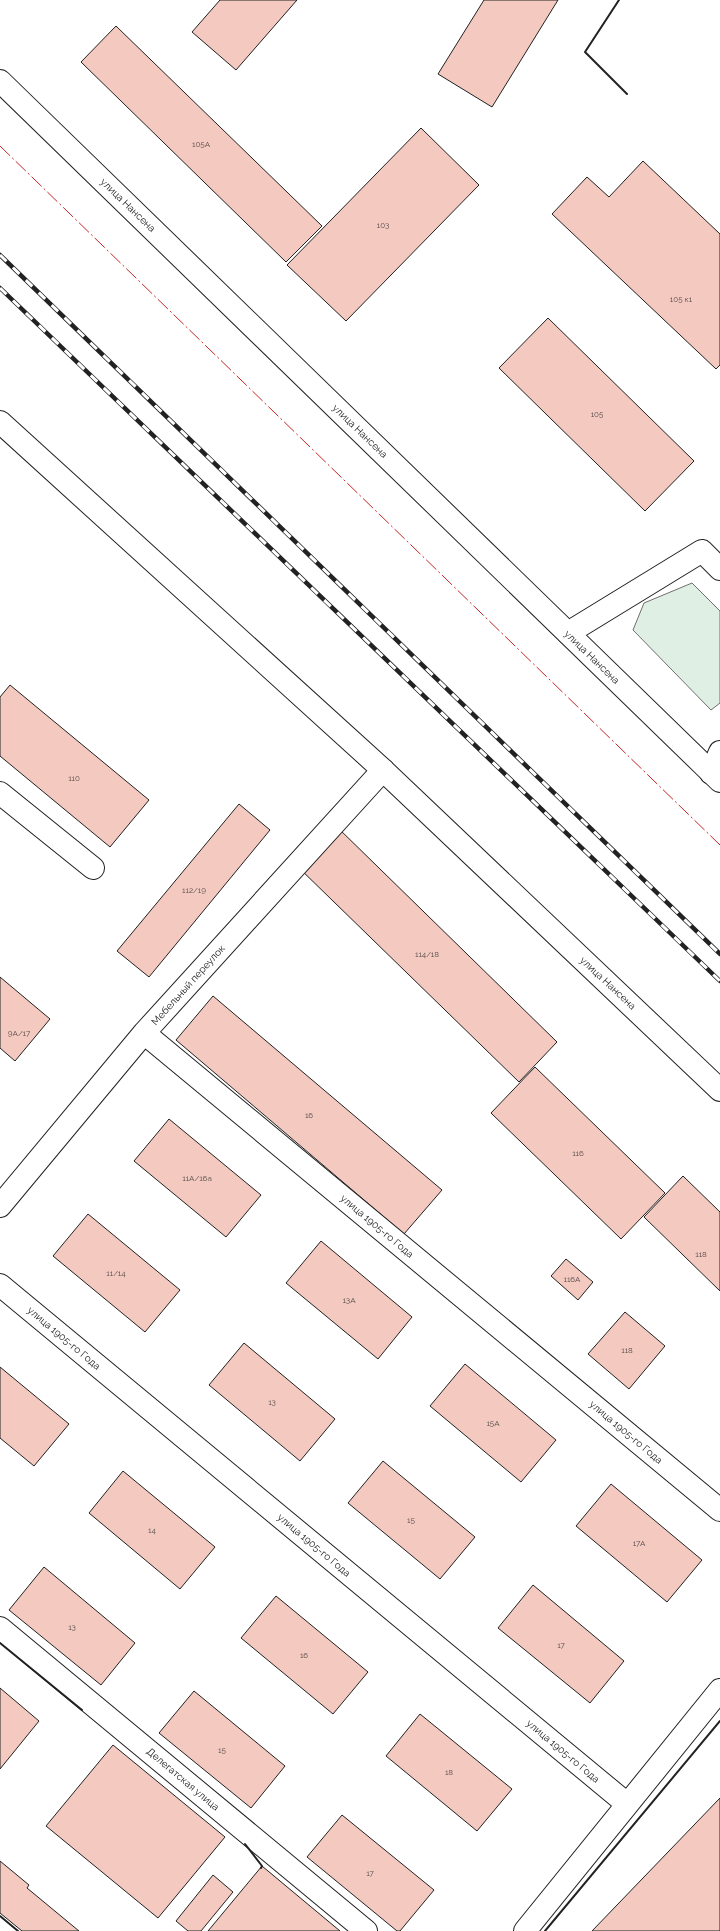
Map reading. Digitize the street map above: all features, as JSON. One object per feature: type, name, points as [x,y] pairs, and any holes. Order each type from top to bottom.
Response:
[{"type":"street","name":"улица Нансена","points":[[0,80],[716,777]]},
{"type":"street","name":"улица Нансена","points":[[0,422],[383,770],[720,1090]]},
{"type":"street","points":[[568,633],[702,551],[720,569]]},
{"type":"street","points":[[716,777],[720,752]]},
{"type":"street","name":"Мебельный переулок","points":[[0,1206],[144,1033],[383,770]]},
{"type":"street","points":[[0,793],[93,868]]},
{"type":"street","name":"улица 1905-го Года","points":[[144,1033],[720,1510]]},
{"type":"street","name":"улица 1905-го Года","points":[[0,1285],[627,1804]]},
{"type":"street","name":"Делегатская улица","points":[[0,1628],[366,1931]]},
{"type":"street","points":[[526,1931],[720,1690]]},
{"type":"green space","points":[[692,583],[720,611],[720,703],[711,710],[633,630],[644,603]]},
{"type":"building","points":[[220,0],[297,0],[236,70],[192,32]]},
{"type":"building","points":[[484,0],[558,0],[492,107],[438,74]]},
{"type":"building","points":[[116,26],[322,226],[286,262],[81,62]]},
{"type":"building","points":[[421,128],[479,185],[346,321],[287,265]]},
{"type":"building","points":[[643,161],[720,234],[720,365],[716,369],[552,214],[587,177],[609,197]]},
{"type":"building","points":[[548,318],[694,461],[645,511],[499,368]]},
{"type":"building","points":[[10,685],[149,800],[110,847],[0,756],[0,697]]},
{"type":"building","points":[[239,804],[270,830],[149,977],[117,951]]},
{"type":"building","points":[[335,825],[557,1042],[519,1082],[296,865]]},
{"type":"building","points":[[0,977],[50,1019],[15,1061],[0,1048]]},
{"type":"building","points":[[213,996],[442,1190],[404,1234],[176,1040]]},
{"type":"building","points":[[535,1067],[665,1193],[621,1239],[491,1113]]},
{"type":"building","points":[[169,1119],[261,1195],[226,1237],[134,1161]]},
{"type":"building","points":[[683,1176],[720,1212],[720,1291],[644,1217]]},
{"type":"building","points":[[88,1214],[180,1290],[145,1332],[53,1256]]},
{"type":"building","points":[[321,1241],[412,1317],[378,1359],[286,1283]]},
{"type":"building","points":[[566,1259],[593,1282],[578,1300],[551,1276]]},
{"type":"building","points":[[625,1312],[665,1346],[629,1389],[588,1354]]},
{"type":"building","points":[[244,1343],[335,1419],[300,1461],[209,1385]]},
{"type":"building","points":[[465,1364],[556,1440],[521,1482],[430,1406]]},
{"type":"building","points":[[0,1367],[69,1424],[34,1466],[0,1438]]},
{"type":"building","points":[[383,1461],[475,1537],[440,1579],[348,1503]]},
{"type":"building","points":[[123,1471],[215,1547],[180,1589],[89,1513]]},
{"type":"building","points":[[611,1484],[702,1560],[667,1602],[576,1526]]},
{"type":"building","points":[[44,1567],[135,1643],[101,1685],[9,1610]]},
{"type":"building","points":[[533,1585],[624,1661],[590,1703],[498,1628]]},
{"type":"building","points":[[276,1596],[368,1672],[333,1714],[241,1638]]},
{"type":"building","points":[[0,1688],[39,1721],[0,1769]]},
{"type":"building","points":[[194,1691],[285,1766],[251,1808],[159,1733]]},
{"type":"building","points":[[420,1714],[512,1789],[477,1831],[386,1756]]},
{"type":"building","points":[[113,1745],[225,1837],[158,1918],[46,1826]]},
{"type":"building","points":[[720,1798],[720,1931],[592,1931]]},
{"type":"building","points":[[342,1815],[434,1890],[400,1931],[397,1931],[307,1857]]},
{"type":"building","points":[[0,1861],[29,1885],[27,1888],[79,1931],[22,1931],[0,1913]]},
{"type":"building","points":[[262,1866],[340,1931],[208,1931]]},
{"type":"building","points":[[213,1875],[233,1892],[201,1931],[188,1931],[176,1921]]},
{"type":"railway","points":[[0,255],[720,954]]},
{"type":"railway","points":[[0,288],[720,981]]},
{"type":"wall","points":[[619,0],[585,52],[627,94]]},
{"type":"wall","points":[[0,1643],[82,1710]]},
{"type":"wall","points":[[545,1931],[720,1721]]},
{"type":"wall","points":[[245,1844],[262,1866],[261,1868]]},
{"type":"wall","points":[[0,1916],[18,1931]]},
{"type":"power","points":[[0,146],[720,845]]}]
